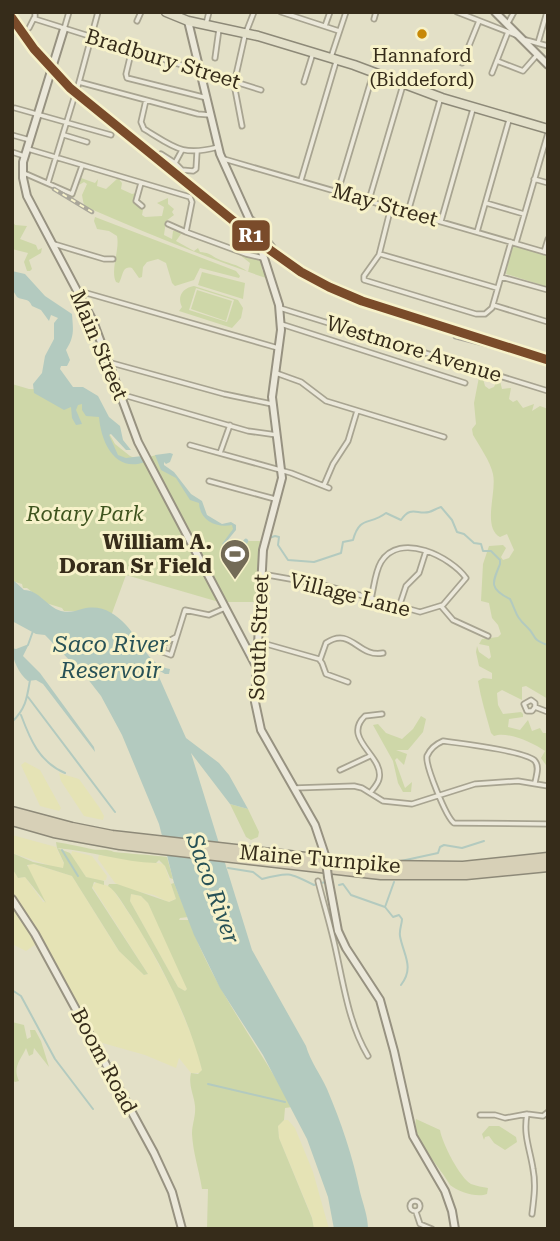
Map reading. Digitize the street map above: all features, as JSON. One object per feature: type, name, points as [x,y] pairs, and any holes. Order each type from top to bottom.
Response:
[{"type":"highway","name":"Maine Turnpike","points":[[12,812],[159,846]]},
{"type":"highway","name":"Maine Turnpike","points":[[12,820],[93,840],[405,868],[463,867],[548,858]]},
{"type":"highway","name":"Maine Turnpike","points":[[229,854],[349,872],[408,876],[466,874],[548,866]]},
{"type":"main road","points":[[166,12],[246,32],[333,59],[548,131]]},
{"type":"street","points":[[29,29],[34,12]]},
{"type":"street","name":"Main Street","points":[[69,12],[26,153],[23,172],[30,204],[93,321],[141,448],[256,666]]},
{"type":"street","points":[[98,12],[79,84],[210,115]]},
{"type":"street","points":[[137,21],[141,12]]},
{"type":"street","points":[[206,24],[209,12]]},
{"type":"street","points":[[242,126],[234,82],[246,32],[254,12]]},
{"type":"street","points":[[281,12],[340,31]]},
{"type":"street","points":[[325,26],[330,12]]},
{"type":"street","points":[[301,180],[346,12]]},
{"type":"street","points":[[374,19],[376,12]]},
{"type":"street","points":[[457,12],[507,28]]},
{"type":"street","points":[[495,12],[507,28],[548,65]]},
{"type":"street","points":[[492,73],[514,12]]},
{"type":"street","points":[[538,43],[547,12]]},
{"type":"street","name":"South Street","points":[[184,18],[200,70],[218,147],[251,220],[280,309],[281,324],[272,404],[282,470],[277,500],[265,537],[255,701],[260,725],[318,830],[325,855],[335,932],[380,1000],[412,1136],[447,1195],[455,1229]]},
{"type":"street","name":"Bradbury Street","points":[[34,19],[261,90]]},
{"type":"street","points":[[462,63],[479,21]]},
{"type":"street","points":[[215,58],[220,27]]},
{"type":"street","points":[[520,37],[548,46]]},
{"type":"street","points":[[132,49],[127,78],[206,97]]},
{"type":"street","points":[[304,82],[313,53]]},
{"type":"street","points":[[497,61],[523,71],[537,55]]},
{"type":"street","points":[[337,191],[373,72]]},
{"type":"street","points":[[369,200],[403,83]]},
{"type":"street","points":[[408,212],[440,97]]},
{"type":"street","points":[[48,183],[74,98]]},
{"type":"street","points":[[146,100],[142,127],[182,150],[197,152],[218,147]]},
{"type":"street","points":[[441,221],[473,107]]},
{"type":"street","points":[[15,108],[111,135]]},
{"type":"street","points":[[477,232],[510,118]]},
{"type":"street","points":[[391,207],[380,254],[363,279],[479,315],[487,313],[494,306],[497,288],[524,214],[548,131]]},
{"type":"street","points":[[12,135],[30,140]]},
{"type":"street","points":[[64,135],[87,142]]},
{"type":"street","points":[[175,163],[182,150]]},
{"type":"street","points":[[12,152],[57,158],[191,198],[186,232]]},
{"type":"street","points":[[160,154],[181,170],[195,171],[197,152]]},
{"type":"street","name":"May Street","points":[[222,159],[546,252]]},
{"type":"street","points":[[23,172],[73,194],[82,165]]},
{"type":"street","points":[[534,179],[548,183]]},
{"type":"street","points":[[141,182],[136,201],[142,206]]},
{"type":"street","points":[[485,203],[524,214]]},
{"type":"street","points":[[251,220],[273,247]]},
{"type":"street","points":[[168,224],[246,254],[265,258]]},
{"type":"street","points":[[546,252],[548,239]]},
{"type":"street","points":[[52,244],[104,259],[113,259]]},
{"type":"street","points":[[380,254],[497,288]]},
{"type":"street","points":[[501,277],[548,290]]},
{"type":"street","points":[[76,290],[278,348]]},
{"type":"street","points":[[494,306],[548,322]]},
{"type":"street","name":"Westmore Avenue","points":[[280,309],[548,391]]},
{"type":"street","points":[[281,324],[465,383]]},
{"type":"street","points":[[108,362],[236,397],[272,404]]},
{"type":"street","points":[[274,373],[302,382],[326,401],[444,437]]},
{"type":"street","points":[[120,394],[259,433],[277,435]]},
{"type":"street","points":[[190,445],[282,470],[326,487],[333,464],[348,441],[358,411]]},
{"type":"street","points":[[220,453],[230,425]]},
{"type":"street","points":[[209,481],[277,500]]},
{"type":"street","points":[[371,599],[380,564],[386,555],[402,548],[426,551],[419,573],[406,586],[399,607]]},
{"type":"street","name":"Village Lane","points":[[262,574],[324,585],[420,612],[442,606],[466,578],[449,562],[426,551]]},
{"type":"street","points":[[442,606],[453,620],[488,636]]},
{"type":"street","points":[[176,637],[163,644],[163,652],[172,655],[185,610],[209,615],[225,608]]},
{"type":"street","points":[[348,682],[326,674],[320,660],[326,643],[338,637],[346,638],[358,647],[373,653],[383,653]]},
{"type":"street","points":[[257,641],[320,660]]},
{"type":"street","points":[[535,707],[548,712]]},
{"type":"street","points":[[370,793],[380,777],[379,770],[359,738],[358,726],[367,715],[382,714]]},
{"type":"street","points":[[535,783],[538,768],[536,762],[531,757],[509,751],[443,741],[434,746],[427,761],[448,817],[456,823],[548,824]]},
{"type":"street","points":[[340,770],[370,755]]},
{"type":"street","points":[[295,788],[354,786],[383,801],[412,804],[475,784],[514,780],[548,786]]},
{"type":"street","points":[[318,881],[335,932],[351,1016],[357,1037],[368,1056]]},
{"type":"street","name":"Boom Road","points":[[12,899],[35,934],[149,1144],[172,1192],[182,1229]]},
{"type":"street","points":[[480,1115],[505,1118],[527,1114],[543,1116],[548,1112]]},
{"type":"street","points":[[527,1114],[526,1136],[535,1188],[532,1214]]},
{"type":"street","points":[[416,1211],[420,1224],[432,1229]]},
{"type":"shaded area","points":[[25,762],[40,770],[61,808],[59,811],[40,806],[21,765]]},
{"type":"shaded area","points":[[59,773],[79,779],[99,807],[104,816],[103,820],[84,816],[61,781]]},
{"type":"shaded area","points":[[12,835],[56,847],[65,866],[54,867],[12,853]]},
{"type":"shaded area","points":[[72,851],[92,856],[107,876],[106,880],[86,877],[71,855]]},
{"type":"shaded area","points":[[99,855],[164,864],[176,899],[168,902],[115,883],[98,859]]},
{"type":"shaded area","points":[[30,863],[72,876],[118,950],[144,975],[148,974],[92,886],[97,882],[111,887],[140,930],[173,991],[196,1046],[202,1070],[200,1073],[191,1073],[179,1058],[176,1068],[145,1055],[99,1042],[41,938],[12,896],[12,868],[18,878],[25,877],[45,902],[27,868]]},
{"type":"shaded area","points":[[131,894],[141,896],[148,903],[181,972],[187,989],[185,991],[178,987],[130,901]]},
{"type":"shaded area","points":[[12,906],[36,944],[26,951],[12,944]]},
{"type":"shaded area","points":[[288,1120],[295,1128],[313,1172],[329,1229],[314,1229],[312,1217],[279,1138],[278,1126]]},
{"type":"green space","points":[[81,178],[95,183],[98,179],[97,186],[106,189],[118,178],[122,183],[121,189],[136,193],[136,203],[143,210],[142,215],[145,217],[162,216],[164,207],[157,203],[168,198],[174,215],[166,221],[164,235],[172,239],[173,231],[179,231],[181,234],[176,241],[194,251],[198,248],[200,252],[247,271],[174,244],[84,206],[82,195],[87,184],[84,182],[79,185]]},
{"type":"green space","points":[[95,217],[236,271],[240,276],[239,278],[200,268],[194,280],[175,286],[166,263],[158,259],[147,262],[143,267],[142,277],[139,278],[129,267],[119,283],[116,282],[114,272],[117,236],[97,229]]},
{"type":"green space","points":[[12,220],[15,225],[27,226],[20,239],[36,245],[38,250],[42,248],[41,253],[29,260],[32,269],[30,271],[27,271],[24,262],[28,253],[12,249]]},
{"type":"green space","points":[[512,245],[548,256],[548,287],[506,274]]},
{"type":"green space","points":[[240,255],[261,261],[262,270],[268,277],[266,278],[248,272],[250,263]]},
{"type":"green space","points":[[202,272],[245,283],[243,299],[198,285]]},
{"type":"green space","points":[[194,286],[238,300],[243,308],[241,318],[232,328],[179,311],[182,307],[182,293]],"holes":[[[196,288],[234,300],[227,322],[189,310]]]},
{"type":"green space","points":[[197,290],[232,301],[226,321],[191,309]]},
{"type":"green space","points":[[482,375],[485,386],[489,389],[494,387],[497,380],[500,381],[502,389],[511,388],[509,399],[513,402],[517,400],[523,408],[534,404],[532,411],[540,406],[548,409],[548,699],[526,686],[522,687],[522,700],[502,690],[497,693],[498,705],[503,714],[523,714],[523,717],[509,719],[508,727],[520,730],[528,720],[532,731],[540,728],[543,733],[548,733],[548,768],[541,758],[545,751],[513,736],[494,736],[491,733],[478,681],[483,678],[492,679],[492,673],[479,666],[477,646],[479,652],[489,659],[489,646],[479,644],[482,639],[498,637],[501,634],[492,618],[489,603],[481,601],[483,564],[489,546],[503,545],[506,548],[501,557],[503,560],[509,558],[514,550],[507,534],[500,537],[492,525],[493,474],[473,435],[472,429],[476,424],[474,403],[479,377]]},
{"type":"green space","name":"Rotary Park","points":[[12,384],[29,389],[56,390],[94,407],[115,444],[130,456],[143,459],[219,602],[126,575],[111,616],[64,611],[46,603],[27,588],[23,588],[22,584],[12,581]]},
{"type":"green space","points":[[156,455],[163,466],[199,501],[201,511],[220,525],[232,523],[235,527],[226,546],[243,547],[247,541],[261,541],[256,602],[225,602],[149,457]]},
{"type":"green space","points":[[421,716],[426,719],[423,732],[408,750],[396,750],[407,754],[404,765],[397,758],[395,760],[405,788],[412,782],[411,792],[403,792],[393,761],[373,725],[378,724],[386,733],[402,739],[413,729]]},
{"type":"green space","points":[[230,804],[248,809],[259,832],[258,837],[251,840],[246,837]]},
{"type":"green space","points":[[56,842],[94,850],[167,857],[173,879],[159,860],[156,863],[119,859],[57,848]]},
{"type":"green space","points":[[57,848],[70,853],[86,877],[104,881],[104,885],[94,882],[92,888],[148,974],[144,975],[119,951],[72,876],[34,864],[27,865],[46,903],[25,877],[18,878],[12,868],[12,853],[33,862],[63,868],[64,863]]},
{"type":"green space","points":[[174,883],[188,917],[179,920],[189,920],[210,969],[292,1107],[285,1108],[284,1120],[278,1126],[279,1138],[314,1229],[207,1229],[208,1189],[202,1189],[194,1148],[192,1134],[195,1110],[190,1077],[191,1073],[198,1074],[202,1070],[181,1010],[163,971],[131,916],[108,886],[117,884],[169,902],[176,899],[171,884]],"holes":[[[131,894],[141,896],[148,903],[187,989],[185,991],[178,987],[130,901]]]},
{"type":"green space","points":[[12,1022],[24,1025],[27,1039],[31,1037],[30,1030],[35,1030],[49,1067],[34,1048],[33,1054],[29,1056],[26,1048],[17,1068],[19,1081],[15,1082],[12,1080]]},
{"type":"green space","points":[[416,1119],[440,1130],[462,1175],[471,1184],[488,1188],[487,1194],[468,1194],[450,1185],[422,1144]]},
{"type":"green space","points":[[489,1126],[499,1126],[516,1137],[517,1142],[505,1150],[489,1136],[484,1140],[482,1134]]},
{"type":"water","points":[[12,271],[25,274],[45,296],[72,314],[72,336],[66,350],[70,360],[67,366],[61,366],[60,369],[73,387],[83,387],[98,396],[109,417],[120,426],[123,440],[131,450],[126,450],[111,434],[109,435],[118,455],[126,458],[142,456],[145,462],[125,463],[111,453],[100,427],[99,417],[86,416],[82,404],[78,405],[76,410],[82,424],[76,425],[71,407],[64,410],[34,393],[33,384],[42,373],[45,356],[54,339],[54,323],[58,318],[51,315],[49,321],[41,310],[27,300],[17,297],[12,289]]},
{"type":"water","points":[[173,454],[170,462],[164,462],[164,465],[174,472],[191,494],[202,501],[207,515],[222,524],[231,522],[236,525],[236,530],[227,541],[233,547],[227,548],[222,544],[233,529],[232,525],[215,524],[206,519],[199,503],[190,500],[176,478],[161,470],[155,455]]},
{"type":"water","name":"Saco River Reservoir","points":[[12,579],[24,590],[34,593],[61,611],[101,608],[121,620],[151,658],[170,669],[169,674],[165,674],[155,668],[186,738],[219,763],[248,809],[230,804],[191,753],[252,950],[327,1089],[350,1153],[368,1229],[334,1229],[328,1197],[307,1139],[263,1055],[220,988],[194,935],[174,883],[159,824],[122,735],[101,696],[80,669],[45,635],[36,634],[12,621]]},
{"type":"water","points":[[29,644],[23,656],[40,673],[95,752],[43,684],[36,680],[28,681],[19,670],[12,648]]},
{"type":"waterway","points":[[269,538],[279,537],[278,545],[288,560],[314,562],[341,553],[343,542],[353,540],[362,524],[386,513],[401,520],[411,512],[425,513],[441,507],[452,520],[457,532],[464,534],[474,543],[481,544],[483,551],[491,551],[500,560],[494,581],[495,589],[510,599],[518,617],[536,639],[548,645]]},
{"type":"waterway","points":[[226,545],[237,547],[246,541]]},
{"type":"waterway","points":[[28,645],[33,631]]},
{"type":"waterway","points":[[12,722],[25,702],[30,680]]},
{"type":"waterway","points":[[28,697],[115,812]]},
{"type":"waterway","points":[[21,715],[42,756],[65,773]]},
{"type":"waterway","points":[[401,861],[438,853],[444,845],[462,848],[484,841]]},
{"type":"waterway","points":[[62,850],[78,876]]},
{"type":"waterway","name":"Saco River","points":[[228,868],[253,872],[262,879],[288,874],[317,884]]},
{"type":"waterway","points":[[321,883],[326,882]]},
{"type":"waterway","points":[[339,885],[343,884],[351,895],[385,907],[394,882]]},
{"type":"waterway","points":[[385,907],[393,917],[399,915],[402,919],[400,936],[408,966],[401,985]]},
{"type":"waterway","points":[[12,990],[21,996],[55,1059],[93,1109]]},
{"type":"waterway","points":[[208,1084],[285,1102]]},
{"type":"railway","points":[[54,189],[92,212]]},
{"type":"railway","points":[[455,337],[548,361]]},
{"type":"transit line","name":"R1","points":[[12,18],[34,49],[70,88],[263,245],[301,272],[362,301],[548,360]]},
{"type":"place","name":"Hannaford (Biddeford)","points":[[422,34]]},
{"type":"place","name":"William A. Doran Sr Field","points":[[235,581]]}]
